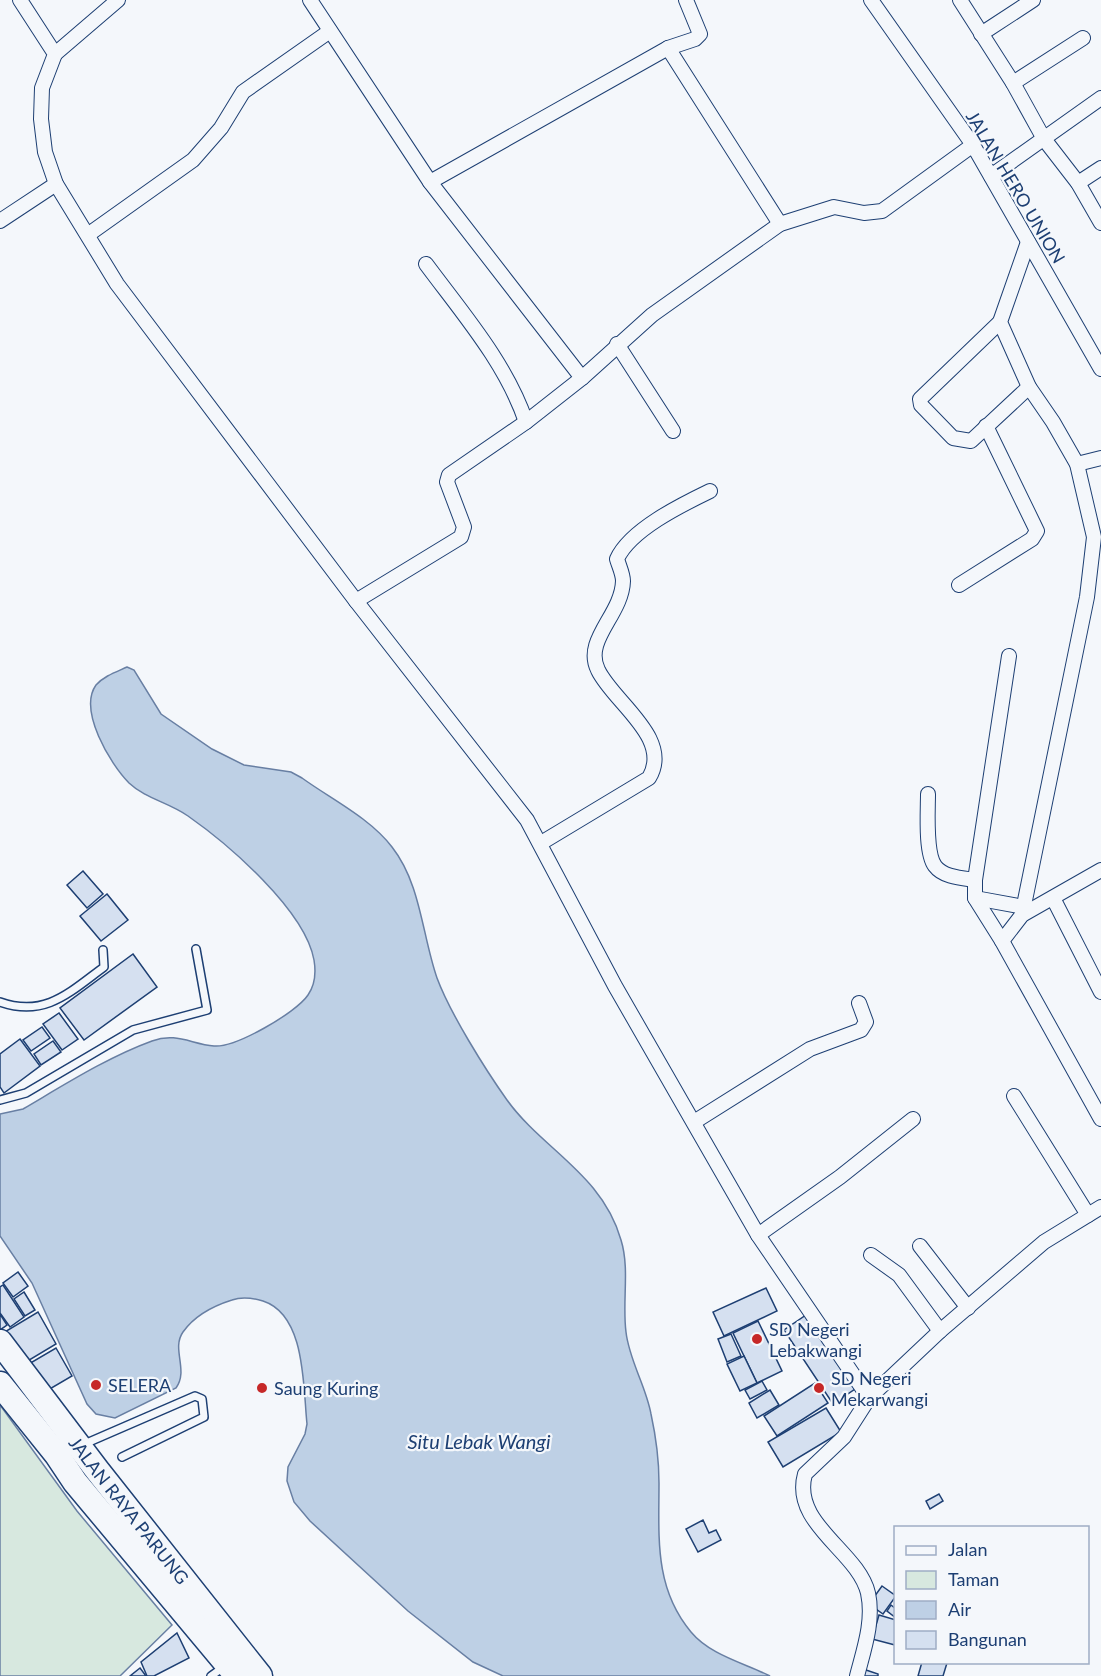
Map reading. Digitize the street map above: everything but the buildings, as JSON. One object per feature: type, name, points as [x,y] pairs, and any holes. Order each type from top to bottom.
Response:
[{"type":"highway","name":"JALAN RAYA PARUNG","points":[[0,1342],[260,1676]]},
{"type":"highway","name":"JALAN RAYA PARUNG","points":[[0,1384],[225,1672]]},
{"type":"street","points":[[20,0],[55,54]]},
{"type":"street","points":[[118,0],[55,54],[42,88],[40,119],[45,152],[56,184],[117,284],[356,601],[526,820],[541,843],[615,986],[758,1235],[869,1398]]},
{"type":"street","points":[[310,0],[430,182],[582,378]]},
{"type":"street","points":[[430,182],[668,48],[695,39],[700,34],[686,0]]},
{"type":"street","name":"JALAN HERO UNION","points":[[871,0],[973,145],[1101,369]]},
{"type":"street","points":[[960,0],[1013,83],[1044,139],[1078,183],[1101,223]]},
{"type":"street","points":[[981,34],[1033,0]]},
{"type":"street","points":[[88,234],[193,160],[221,128],[243,93],[330,32]]},
{"type":"street","points":[[1013,83],[1083,38]]},
{"type":"street","points":[[668,48],[780,224]]},
{"type":"street","points":[[991,176],[1101,98]]},
{"type":"street","points":[[356,601],[461,537],[464,527],[447,482],[449,475],[526,422],[582,378],[617,344],[652,315],[780,224],[834,207],[864,213],[882,211],[973,145]]},
{"type":"street","points":[[1078,183],[1101,168]]},
{"type":"street","points":[[0,221],[56,184]]},
{"type":"street","points":[[1028,242],[1000,322],[920,399],[921,405],[953,438],[971,441],[1029,387]]},
{"type":"street","points":[[426,264],[484,341],[507,380],[526,422]]},
{"type":"street","points":[[1000,322],[1029,387],[1053,422],[1077,464],[1094,537],[1094,599],[1023,911],[1002,941]]},
{"type":"street","points":[[617,344],[673,431]]},
{"type":"street","points":[[959,585],[1032,538],[1037,531],[986,426]]},
{"type":"street","points":[[1077,464],[1101,458]]},
{"type":"street","points":[[541,843],[649,778],[656,767],[657,753],[627,705],[598,671],[593,656],[594,644],[616,610],[623,579],[617,559],[623,546],[684,504],[710,490]]},
{"type":"street","points":[[1009,656],[975,880],[975,898],[1002,941],[1101,1119]]},
{"type":"street","points":[[928,794],[928,830],[933,864],[942,872],[975,880]]},
{"type":"street","points":[[975,898],[1023,911],[1053,898],[1101,870]]},
{"type":"street","points":[[1053,898],[1101,992]]},
{"type":"street","points":[[694,1122],[810,1049],[861,1030],[866,1022],[859,1003]]},
{"type":"street","points":[[1014,1096],[1088,1215]]},
{"type":"street","points":[[758,1235],[813,1198],[913,1119]]},
{"type":"street","points":[[857,1676],[868,1636],[870,1615],[867,1592],[855,1571],[811,1516],[804,1500],[803,1481],[809,1467],[844,1437],[869,1398],[940,1331],[1044,1242],[1101,1207]]},
{"type":"street","points":[[920,1245],[968,1308]]},
{"type":"street","points":[[871,1255],[898,1275],[940,1331]]},
{"type":"lane","points":[[0,1100],[26,1094],[133,1030],[207,1010],[196,949]]},
{"type":"lane","points":[[0,1002],[23,1008],[53,1002],[104,967],[103,950]]},
{"type":"lane","points":[[57,1455],[195,1396],[202,1399],[204,1417],[122,1457]]},
{"type":"green space","points":[[0,1405],[77,1511],[172,1625],[120,1676],[0,1676]]},
{"type":"water","name":"Situ Lebak Wangi","points":[[127,667],[134,670],[161,714],[212,749],[244,765],[291,772],[302,778],[373,827],[402,861],[415,893],[437,978],[469,1040],[498,1087],[521,1118],[586,1180],[600,1197],[612,1217],[621,1240],[625,1262],[626,1332],[630,1353],[649,1404],[657,1448],[659,1542],[670,1598],[679,1615],[699,1640],[717,1653],[770,1676],[503,1676],[473,1662],[408,1611],[310,1521],[294,1502],[287,1481],[288,1467],[305,1434],[307,1424],[303,1373],[295,1336],[287,1321],[277,1309],[263,1301],[248,1298],[225,1302],[211,1308],[193,1321],[180,1339],[181,1374],[176,1388],[115,1418],[96,1414],[87,1404],[32,1283],[0,1236],[0,1114],[23,1109],[103,1063],[152,1041],[176,1038],[214,1046],[224,1045],[250,1035],[279,1020],[301,1002],[308,995],[314,983],[315,974],[314,960],[308,941],[296,920],[263,880],[205,828],[129,783],[105,750],[94,722],[91,696],[99,682],[110,674]]},
{"type":"place","name":"SD Negeri Lebakwangi","points":[[757,1339]]},
{"type":"place","name":"SELERA","points":[[96,1385]]},
{"type":"place","name":"Saung Kuring","points":[[262,1388]]},
{"type":"place","name":"SD Negeri Mekarwangi","points":[[819,1388]]}]
